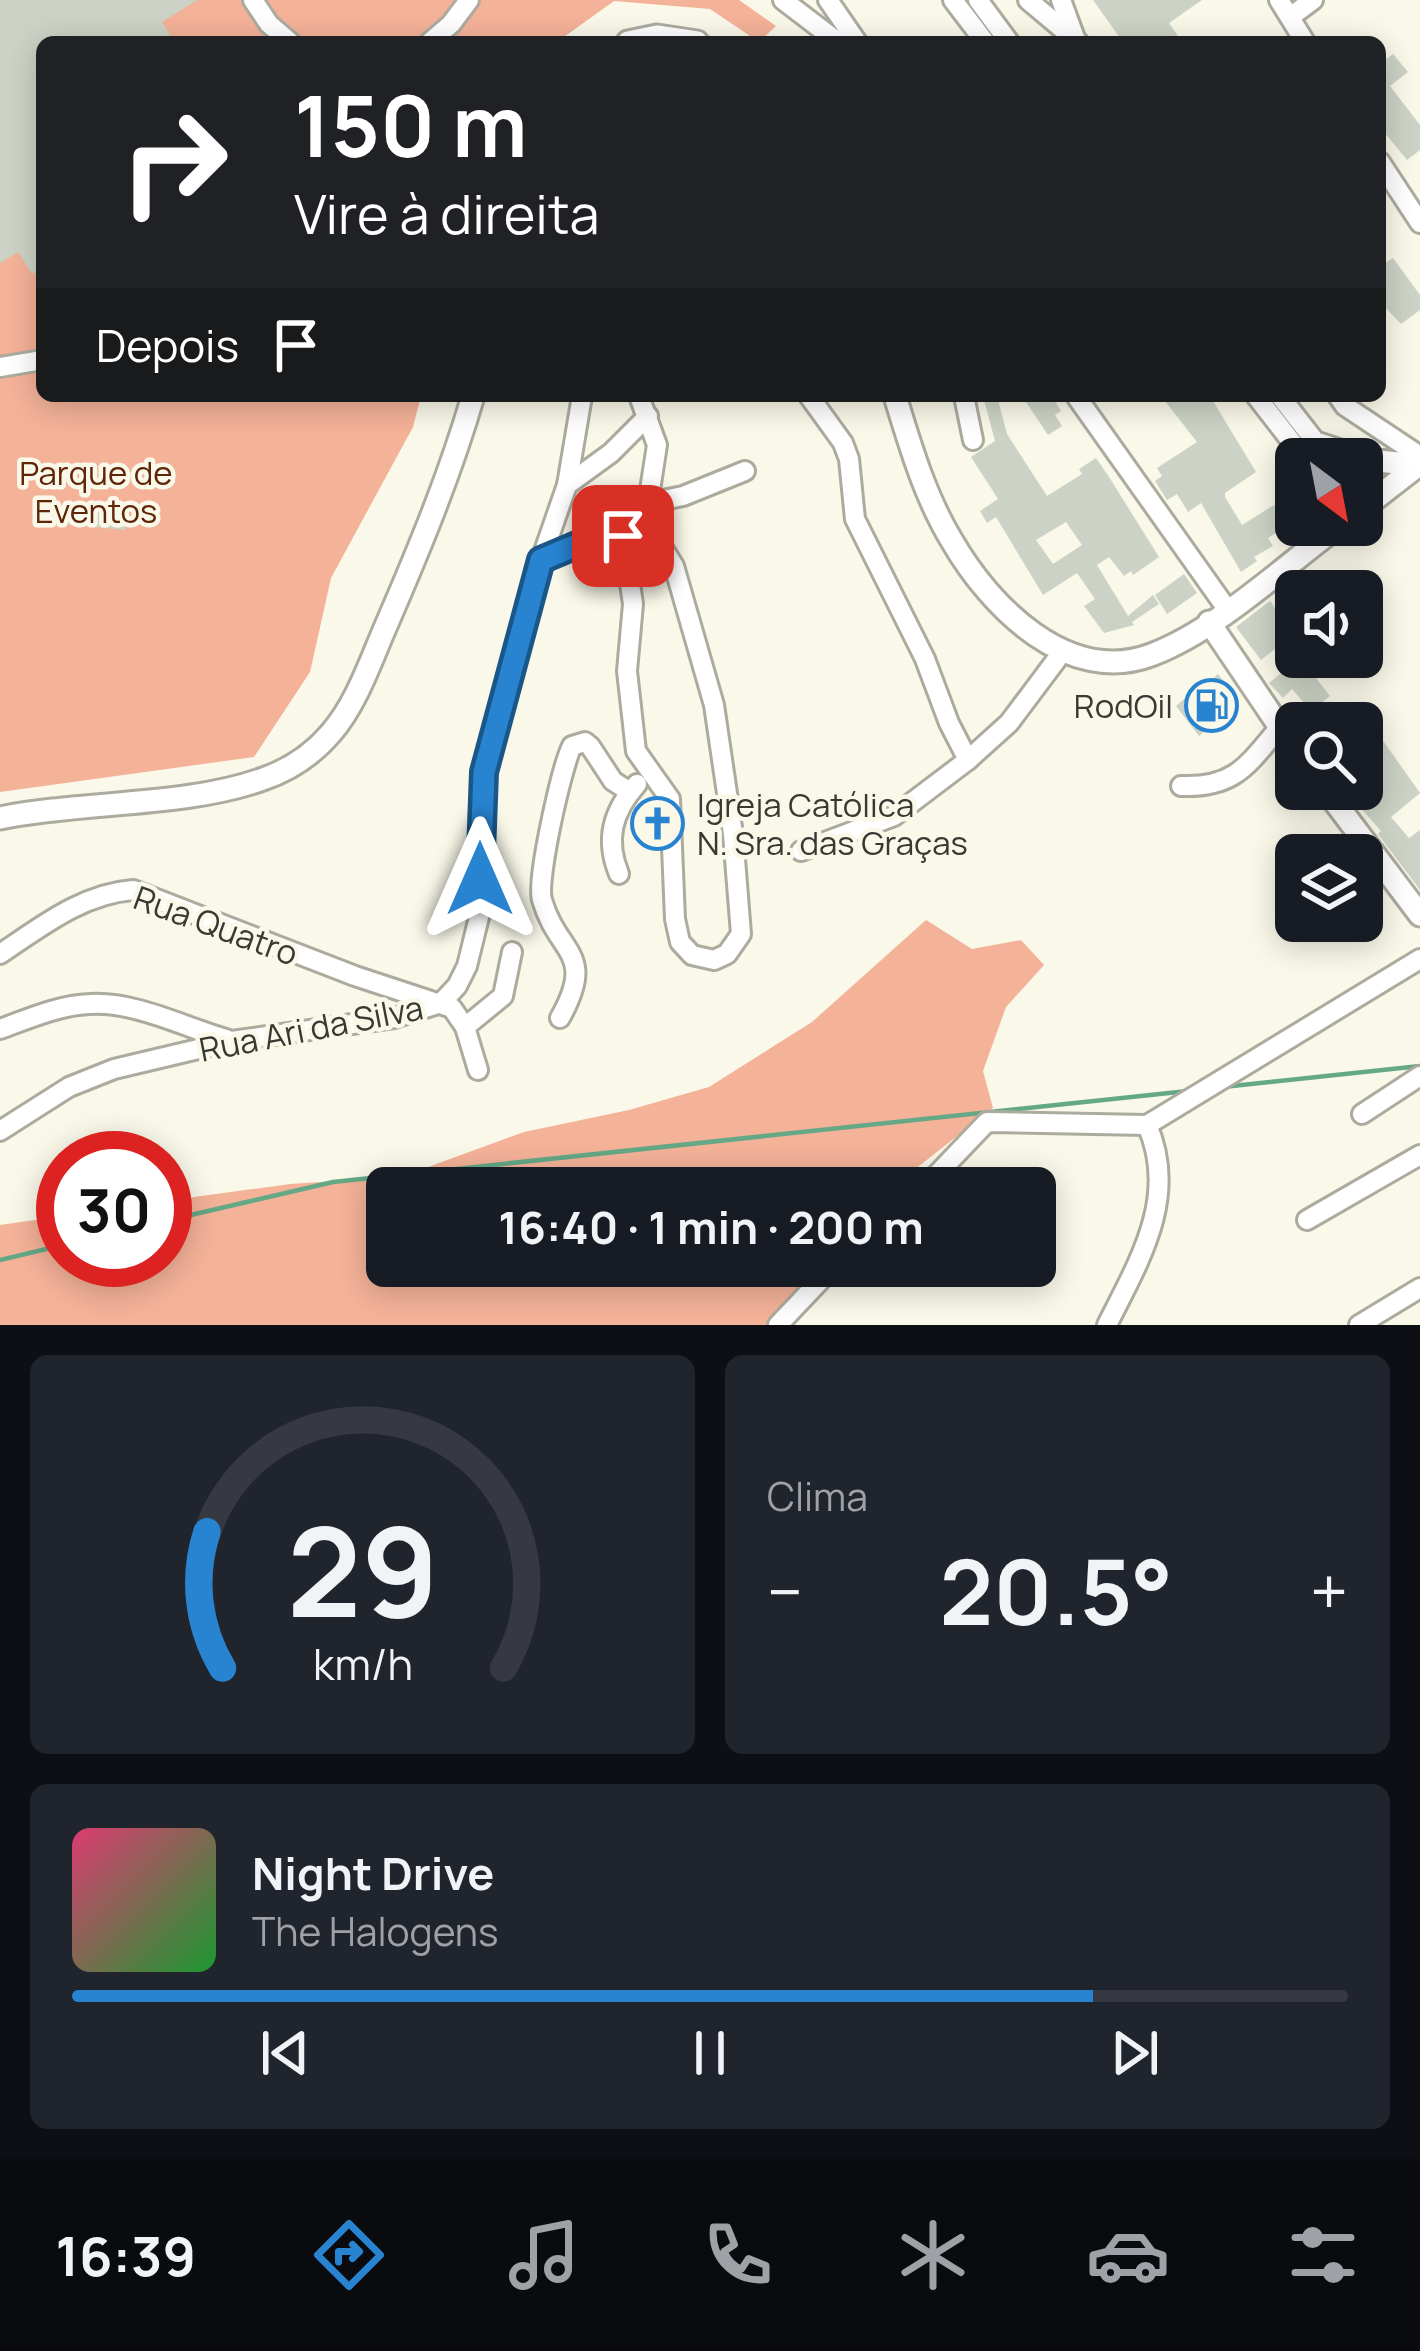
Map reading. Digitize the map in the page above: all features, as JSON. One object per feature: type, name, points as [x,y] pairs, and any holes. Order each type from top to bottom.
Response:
[{"type":"main road","points":[[0,818],[191,794],[261,780],[311,753],[347,711],[372,657],[456,454],[471,402]]},
{"type":"main road","points":[[897,402],[932,502],[971,572],[1021,623],[1063,650],[1102,662],[1121,662],[1171,647],[1312,546]]},
{"type":"main road","points":[[1383,461],[1420,462]]},
{"type":"main road","points":[[1383,491],[1420,462]]},
{"type":"main road","points":[[1292,561],[1297,546]]},
{"type":"main road","points":[[1218,616],[1275,721]]},
{"type":"main road","points":[[1341,810],[1420,915]]},
{"type":"street","points":[[253,0],[283,36]]},
{"type":"street","points":[[437,36],[470,0]]},
{"type":"street","points":[[783,0],[830,36]]},
{"type":"street","points":[[828,0],[853,36]]},
{"type":"street","points":[[953,0],[980,36]]},
{"type":"street","points":[[978,0],[1005,36]]},
{"type":"street","points":[[1028,0],[1071,36]]},
{"type":"street","points":[[1061,0],[1074,36]]},
{"type":"street","points":[[1301,36],[1284,9],[1313,0]]},
{"type":"street","points":[[1386,171],[1420,223]]},
{"type":"street","points":[[0,367],[36,361]]},
{"type":"street","name":"Rua Ari da Silva","points":[[0,1131],[69,1087],[114,1069],[232,1041],[394,1018],[441,1003],[467,966],[480,913],[484,772],[541,560],[567,485],[581,402]]},
{"type":"street","points":[[642,402],[657,446],[648,503]]},
{"type":"street","points":[[813,402],[843,443],[855,519],[925,659],[968,760]]},
{"type":"street","points":[[965,402],[973,440]]},
{"type":"street","points":[[1080,402],[1218,616]]},
{"type":"street","points":[[1263,402],[1303,438]]},
{"type":"street","points":[[1282,402],[1290,424]]},
{"type":"street","points":[[1342,402],[1420,462]]},
{"type":"street","points":[[567,485],[611,453],[648,416]]},
{"type":"street","points":[[541,560],[624,525],[648,503],[682,496],[745,471]]},
{"type":"street","points":[[624,525],[641,526],[664,546],[681,588],[714,705],[741,920],[735,946],[714,960],[692,956],[680,942],[670,799],[636,751],[627,671],[633,604],[624,525]]},
{"type":"street","points":[[801,851],[894,816],[968,760],[1009,723],[1063,650]]},
{"type":"street","points":[[1181,786],[1210,787],[1229,780],[1275,732]]},
{"type":"street","points":[[560,1018],[571,999],[577,971],[540,897],[541,871],[572,746],[585,742],[613,782],[630,792]]},
{"type":"street","points":[[619,874],[609,841],[630,792],[649,772]]},
{"type":"street","name":"Rua Quatro","points":[[0,954],[85,901],[134,890],[355,976],[441,1003]]},
{"type":"street","points":[[465,1027],[503,996],[512,952]]},
{"type":"street","points":[[944,1167],[986,1122],[1147,1125],[1420,959]]},
{"type":"street","points":[[441,1003],[457,1012],[478,1070]]},
{"type":"street","points":[[0,1029],[71,1006],[114,1005],[232,1041]]},
{"type":"street","points":[[1362,1114],[1420,1076]]},
{"type":"street","points":[[1107,1325],[1156,1222],[1160,1186],[1155,1143],[1147,1125]]},
{"type":"street","points":[[1307,1220],[1420,1155]]},
{"type":"street","points":[[778,1325],[814,1287]]},
{"type":"street","points":[[1367,1323],[1420,1288]]},
{"type":"green space","name":"Parque de Eventos","points":[[0,0],[739,0],[776,26],[765,36],[750,36],[710,9],[614,1],[565,36],[36,36],[36,402],[419,402],[413,427],[331,578],[310,672],[254,757],[0,792]]},
{"type":"green space","points":[[926,920],[972,949],[1021,940],[1044,965],[1006,1007],[983,1071],[993,1108],[918,1167],[428,1167],[524,1132],[709,1087],[812,1022]]},
{"type":"green space","points":[[366,1179],[366,1287],[798,1287],[787,1325],[0,1325],[0,1225],[36,1220],[36,1287],[192,1287],[192,1197]]},
{"type":"building","points":[[0,0],[197,0],[162,22],[170,36],[36,36],[36,271],[32,274],[18,252],[0,263]]},
{"type":"building","points":[[1093,0],[1202,0],[1169,23],[1178,36],[1119,36]]},
{"type":"building","points":[[1393,54],[1408,72],[1390,86],[1420,125],[1420,150],[1407,160],[1386,134],[1386,59]]},
{"type":"building","points":[[1393,258],[1420,295],[1420,310],[1401,324],[1386,308],[1386,262]]},
{"type":"building","points":[[985,402],[999,402],[1007,434],[1047,496],[1082,474],[1079,469],[1096,458],[1159,557],[1133,575],[1131,571],[1124,576],[1109,557],[1097,565],[1128,616],[1153,595],[1159,604],[1134,625],[1104,633],[1084,606],[1095,599],[1077,573],[1043,595],[996,517],[987,523],[980,511],[998,499],[971,457],[995,441]],"holes":[[[1066,522],[1082,545],[1053,564],[1036,540]]]},
{"type":"building","points":[[1026,402],[1056,402],[1061,411],[1055,415],[1062,426],[1048,435]]},
{"type":"building","points":[[1166,402],[1214,402],[1256,472],[1225,497],[1242,525],[1274,505],[1275,534],[1268,538],[1273,546],[1241,572],[1201,503],[1188,512],[1177,494],[1167,500],[1155,481],[1162,476],[1157,468],[1197,442]]},
{"type":"building","points":[[65,507],[127,512],[125,530],[64,524]]},
{"type":"building","points":[[1184,574],[1197,593],[1167,614],[1155,595]]},
{"type":"building","points":[[1270,601],[1275,608],[1275,649],[1261,660],[1236,627]]},
{"type":"building","points":[[1218,674],[1233,693],[1207,715],[1214,723],[1199,736],[1176,706],[1188,696],[1192,699]]},
{"type":"building","points":[[1275,678],[1316,678],[1330,696],[1322,702],[1303,702],[1292,689],[1283,698],[1269,683]]},
{"type":"building","points":[[1383,741],[1420,793],[1391,817],[1409,838],[1420,830],[1420,890],[1383,841],[1383,834],[1378,834],[1381,831],[1362,810],[1383,810]]},
{"type":"waterway","points":[[1223,1087],[1420,1066]]},
{"type":"waterway","points":[[192,1215],[333,1182],[1188,1091]]},
{"type":"waterway","points":[[0,1260],[36,1251]]},
{"type":"place","name":"RodOil","points":[[1212,705]]},
{"type":"place","name":"Igreja Católica N. Sra. das Graças","points":[[658,823]]},
{"type":"route","points":[[480,879],[484,772],[541,560],[624,525],[623,536]]}]
